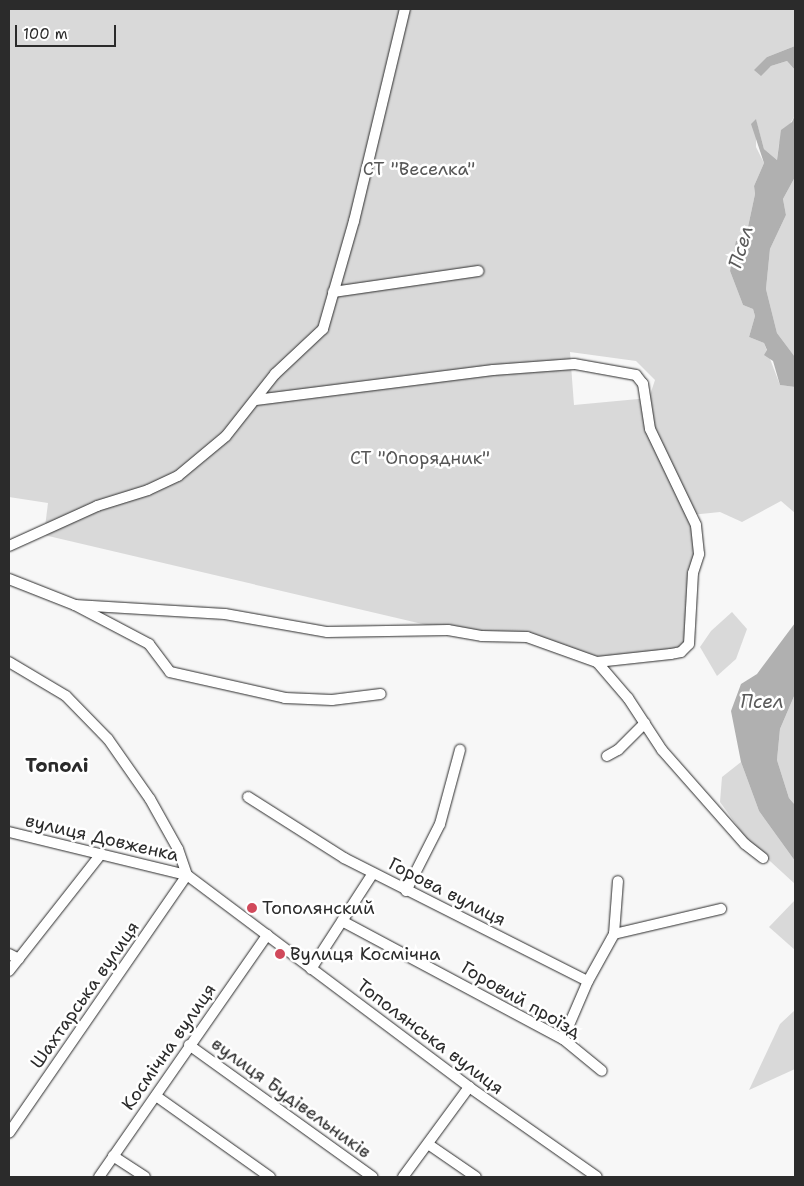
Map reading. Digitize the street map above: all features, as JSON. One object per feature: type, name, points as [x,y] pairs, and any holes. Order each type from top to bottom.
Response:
[{"type":"street","points":[[9,546],[96,506],[148,490],[178,476],[226,436],[275,374],[323,329],[354,221],[405,9]]},
{"type":"street","points":[[333,292],[478,271]]},
{"type":"street","points":[[75,606],[225,614],[327,632],[448,630],[482,636],[527,637],[597,662],[681,652],[691,638],[693,572],[699,554],[696,525],[650,429],[640,378],[628,372],[574,364],[493,370],[256,400]]},
{"type":"street","points":[[9,579],[75,606],[149,644],[170,672],[285,698],[332,700],[381,694]]},
{"type":"street","points":[[9,662],[66,696],[108,739],[150,799],[178,849],[187,875]]},
{"type":"street","points":[[597,662],[645,723],[662,750],[744,844],[763,858]]},
{"type":"street","points":[[607,756],[618,750],[645,723]]},
{"type":"street","points":[[406,891],[440,824],[460,750]]},
{"type":"street","name":"Горова вулиця","points":[[248,797],[344,858],[406,891],[588,981]]},
{"type":"street","name":"вулиця Довженка","points":[[9,832],[187,875]]},
{"type":"street","points":[[9,971],[101,854]]},
{"type":"street","points":[[311,969],[373,873]]},
{"type":"street","name":"Тополянська вулиця","points":[[187,875],[469,1087],[596,1177]]},
{"type":"street","name":"Шахтарська вулиця","points":[[9,1133],[187,875]]},
{"type":"street","points":[[563,1039],[588,981],[614,934],[618,881]]},
{"type":"street","points":[[614,934],[721,909]]},
{"type":"street","name":"Горовий проїзд","points":[[342,921],[563,1039],[602,1071]]},
{"type":"street","name":"Космічна вулиця","points":[[99,1177],[267,935]]},
{"type":"street","points":[[9,954],[19,959]]},
{"type":"street","name":"вулиця Будівельників","points":[[189,1045],[373,1177]]},
{"type":"street","points":[[404,1177],[469,1087]]},
{"type":"street","points":[[156,1096],[270,1177]]},
{"type":"street","points":[[428,1144],[476,1177]]},
{"type":"street","points":[[113,1156],[145,1177]]},
{"type":"green space","points":[[9,9],[795,9],[795,46],[767,57],[761,75],[771,66],[787,61],[795,70],[795,115],[779,144],[777,160],[764,149],[756,120],[756,147],[764,163],[754,186],[755,194],[745,241],[730,271],[743,305],[753,309],[755,316],[749,337],[764,343],[780,385],[795,387],[795,513],[781,501],[742,522],[720,512],[691,515],[699,554],[685,649],[608,662],[554,646],[448,630],[44,535],[48,503],[9,497]],"holes":[[[570,352],[636,361],[655,380],[649,398],[574,405]]]},
{"type":"green space","points":[[795,177],[795,357],[777,333],[766,289],[770,249],[786,215],[783,199]]},
{"type":"green space","points":[[732,612],[747,629],[736,659],[717,676],[700,647],[711,631]]},
{"type":"green space","points":[[795,694],[795,805],[789,798],[777,760],[780,729]]},
{"type":"green space","points":[[741,762],[759,811],[795,861],[795,884],[748,841],[720,802],[722,777]]},
{"type":"green space","points":[[795,900],[795,950],[769,927]]},
{"type":"green space","points":[[795,1010],[795,1069],[749,1090],[780,1024]]},
{"type":"water","points":[[795,46],[795,70],[787,61],[771,66],[761,76],[754,70],[767,57]]},
{"type":"water","name":"Псел","points":[[795,115],[795,177],[783,199],[786,215],[770,249],[766,289],[777,333],[795,357],[795,387],[780,385],[773,361],[764,355],[767,350],[764,343],[749,337],[755,316],[753,309],[743,305],[730,271],[736,241],[745,241],[755,194],[754,186],[764,163],[751,124],[756,119],[764,149],[777,160],[781,130],[792,122]]},
{"type":"water","name":"Псел","points":[[795,623],[795,694],[780,729],[777,760],[789,798],[795,805],[795,861],[759,811],[741,762],[731,711],[741,684],[757,674]]},
{"type":"place","name":"Тополянский","points":[[252,908]]},
{"type":"place","name":"Вулиця Космічна","points":[[280,954]]},
{"type":"district","name":"Тополі","points":[[57,766]]},
{"type":"park label","name":"СТ \"Веселка\"","points":[[419,169]]},
{"type":"park label","name":"СТ \"Опорядник\"","points":[[420,458]]}]
